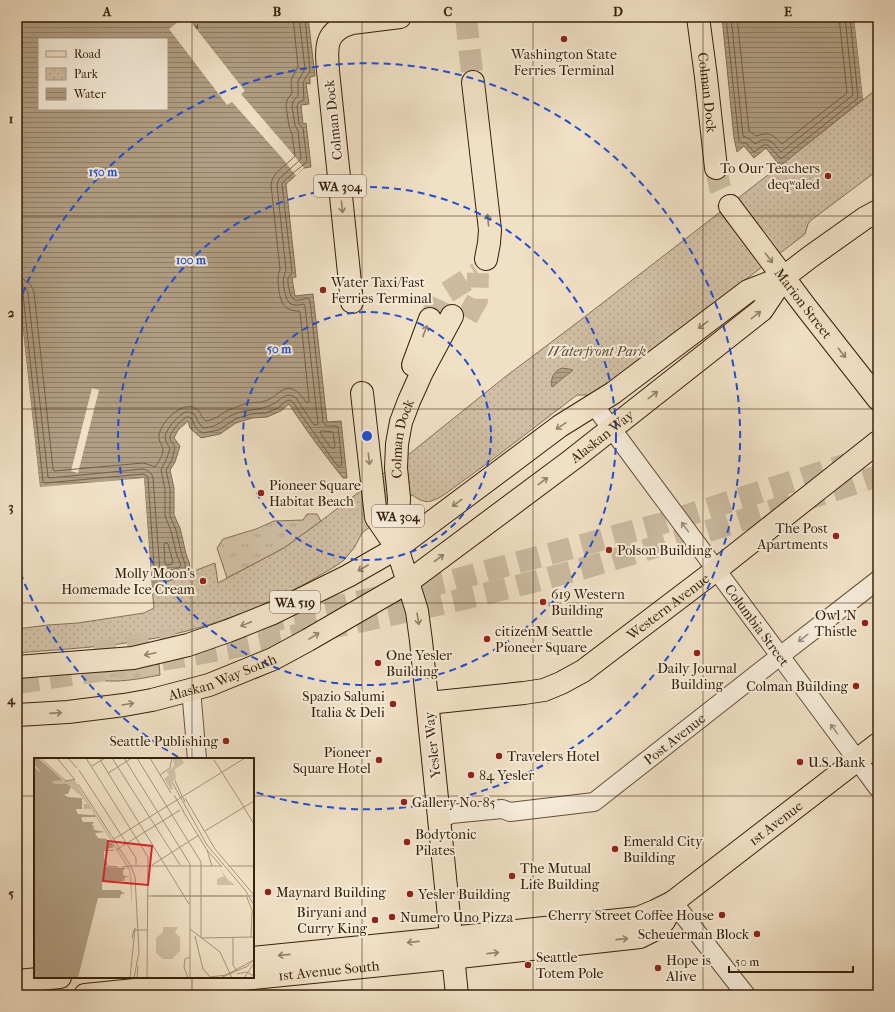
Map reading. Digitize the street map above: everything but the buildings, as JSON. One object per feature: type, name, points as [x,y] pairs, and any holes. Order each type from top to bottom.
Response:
[{"type":"main road","name":"Colman Dock","points":[[352,302],[327,49],[334,32],[345,25],[347,20],[400,17]]},
{"type":"main road","name":"Colman Dock","points":[[698,17],[716,168]]},
{"type":"main road","points":[[473,82],[490,230],[486,259]]},
{"type":"main road","name":"Marion Street","points":[[730,206],[878,399]]},
{"type":"main road","name":"Alaskan Way","points":[[397,548],[560,426],[613,393],[748,291],[784,277],[874,212]]},
{"type":"main road","name":"Alaskan Way","points":[[408,582],[573,459],[762,310],[784,277]]},
{"type":"main road","name":"Colman Dock","points":[[397,548],[399,498],[396,468],[397,444],[401,422],[422,372],[459,317]]},
{"type":"main road","points":[[401,422],[404,395],[414,361],[430,319]]},
{"type":"main road","name":"Colman Dock","points":[[362,393],[376,517],[397,548],[408,582]]},
{"type":"main road","name":"Western Avenue","points":[[428,703],[544,690],[583,671],[716,570],[878,442]]},
{"type":"main road","name":"WA 519","points":[[17,667],[133,658],[188,645],[273,613],[348,576],[397,548]]},
{"type":"main road","name":"Alaskan Way South","points":[[17,716],[68,712],[124,705],[152,700],[212,683],[272,659],[308,640],[408,582]]},
{"type":"main road","name":"Yesler Way","points":[[408,582],[417,611],[421,641],[457,995]]},
{"type":"main road","name":"1st Avenue","points":[[453,948],[638,918],[655,911],[673,902],[878,744]]},
{"type":"main road","name":"1st Avenue South","points":[[254,958],[453,948]]},
{"type":"main road","name":"1st Avenue South","points":[[85,995],[222,984],[453,948]]},
{"type":"main road","points":[[17,981],[49,978]]},
{"type":"street","name":"Columbia Street","points":[[594,405],[878,788]]},
{"type":"street","name":"Post Avenue","points":[[439,820],[450,814],[502,809],[510,812],[594,802],[878,580]]},
{"type":"street","points":[[192,689],[198,758]]},
{"type":"street","points":[[673,902],[746,995]]},
{"type":"green space","name":"Waterfront Park","points":[[878,88],[878,170],[810,221],[805,234],[617,378],[589,396],[577,395],[441,497],[431,501],[423,501],[412,495],[362,533],[354,548],[339,564],[294,590],[264,605],[218,622],[187,631],[122,644],[17,653],[17,629],[78,623],[144,613],[154,608],[152,587],[215,563],[218,583],[284,548],[413,451],[505,377],[768,175]]},
{"type":"green space","points":[[307,514],[317,514],[321,521],[284,548],[227,578],[217,548],[223,539],[256,529],[274,521],[303,520]]},
{"type":"green space","points":[[159,664],[160,675],[118,681],[93,679],[92,673],[116,671]]},
{"type":"water","points":[[17,17],[308,17],[315,76],[310,77],[310,84],[306,83],[309,104],[301,105],[303,124],[306,123],[311,167],[304,168],[286,184],[296,277],[292,278],[295,296],[313,294],[327,422],[341,421],[347,478],[343,478],[289,404],[281,411],[267,417],[252,418],[236,423],[220,434],[201,438],[190,428],[188,421],[178,430],[174,438],[180,446],[175,462],[170,470],[174,488],[174,515],[180,528],[191,573],[152,587],[144,478],[40,488],[17,275]]},
{"type":"water","points":[[722,17],[854,17],[863,99],[780,166],[766,148],[754,158],[744,146],[737,152],[734,138]]},
{"type":"water","points":[[562,368],[573,370],[552,387],[553,375]]},
{"type":"pier","points":[[184,17],[187,17],[245,91],[241,94],[304,168],[296,176],[283,159],[232,102],[227,105],[169,29]]},
{"type":"pier","points":[[854,17],[856,17],[865,98],[863,99]]},
{"type":"pier","points":[[17,275],[40,487],[144,478],[152,589],[150,587],[142,480],[40,490],[38,488],[17,294]]},
{"type":"pier","points":[[92,388],[99,390],[78,473],[71,471]]},
{"type":"ferry route","points":[[190,17],[197,29]]},
{"type":"ferry route","points":[[196,17],[197,27]]},
{"type":"ferry route","points":[[197,17],[197,23]]},
{"type":"ferry route","points":[[197,29],[199,17]]},
{"type":"tunnel","points":[[466,17],[473,82]]},
{"type":"tunnel","points":[[716,168],[720,188],[730,206]]},
{"type":"tunnel","points":[[467,318],[477,300],[478,273]]},
{"type":"tunnel","points":[[430,319],[441,296],[478,273]]},
{"type":"tunnel","points":[[261,623],[446,582],[663,523],[850,463]]},
{"type":"tunnel","points":[[162,660],[299,634],[427,607],[520,585],[683,539],[878,476]]},
{"type":"tunnel","points":[[95,653],[176,638]]},
{"type":"tunnel","points":[[17,683],[125,667]]},
{"type":"place","name":"Washington State Ferries Terminal","points":[[564,39]]},
{"type":"place","name":"To Our Teachers deqʷaled","points":[[828,176]]},
{"type":"place","name":"Water Taxi/Fast Ferries Terminal","points":[[323,290]]},
{"type":"place","name":"Pioneer Square Habitat Beach","points":[[261,493]]},
{"type":"place","name":"The Post Apartments","points":[[836,536]]},
{"type":"place","name":"Polson Building","points":[[609,550]]},
{"type":"place","name":"Molly Moon's Homemade Ice Cream","points":[[203,581]]},
{"type":"place","name":"619 Western Building","points":[[543,602]]},
{"type":"place","name":"Owl 'N Thistle","points":[[865,623]]},
{"type":"place","name":"citizenM Seattle Pioneer Square","points":[[487,639]]},
{"type":"place","name":"Daily Journal Building","points":[[697,653]]},
{"type":"place","name":"One Yesler Building","points":[[378,663]]},
{"type":"place","name":"Colman Building","points":[[856,686]]},
{"type":"place","name":"Spazio Salumi Italia & Deli","points":[[393,704]]},
{"type":"place","name":"Seattle Publishing","points":[[226,741]]},
{"type":"place","name":"Travelers Hotel","points":[[499,756]]},
{"type":"place","name":"Pioneer Square Hotel","points":[[379,760]]},
{"type":"place","name":"U.S. Bank","points":[[800,762]]},
{"type":"place","name":"84 Yesler","points":[[471,775]]},
{"type":"place","name":"Gallery No. 85","points":[[404,802]]},
{"type":"place","name":"Bodytonic Pilates","points":[[407,842]]},
{"type":"place","name":"Emerald City Building","points":[[615,849]]},
{"type":"place","name":"The Mutual Life Building","points":[[512,876]]},
{"type":"place","name":"Maynard Building","points":[[268,892]]},
{"type":"place","name":"Yesler Building","points":[[410,894]]},
{"type":"place","name":"Cherry Street Coffee House","points":[[722,915]]},
{"type":"place","name":"Numero Uno Pizza","points":[[392,917]]},
{"type":"place","name":"Biryani and Curry King","points":[[375,920]]},
{"type":"place","name":"Scheuerman Block","points":[[757,934]]},
{"type":"place","name":"Seattle Totem Pole","points":[[528,965]]},
{"type":"place","name":"Hope is Alive","points":[[658,968]]}]
